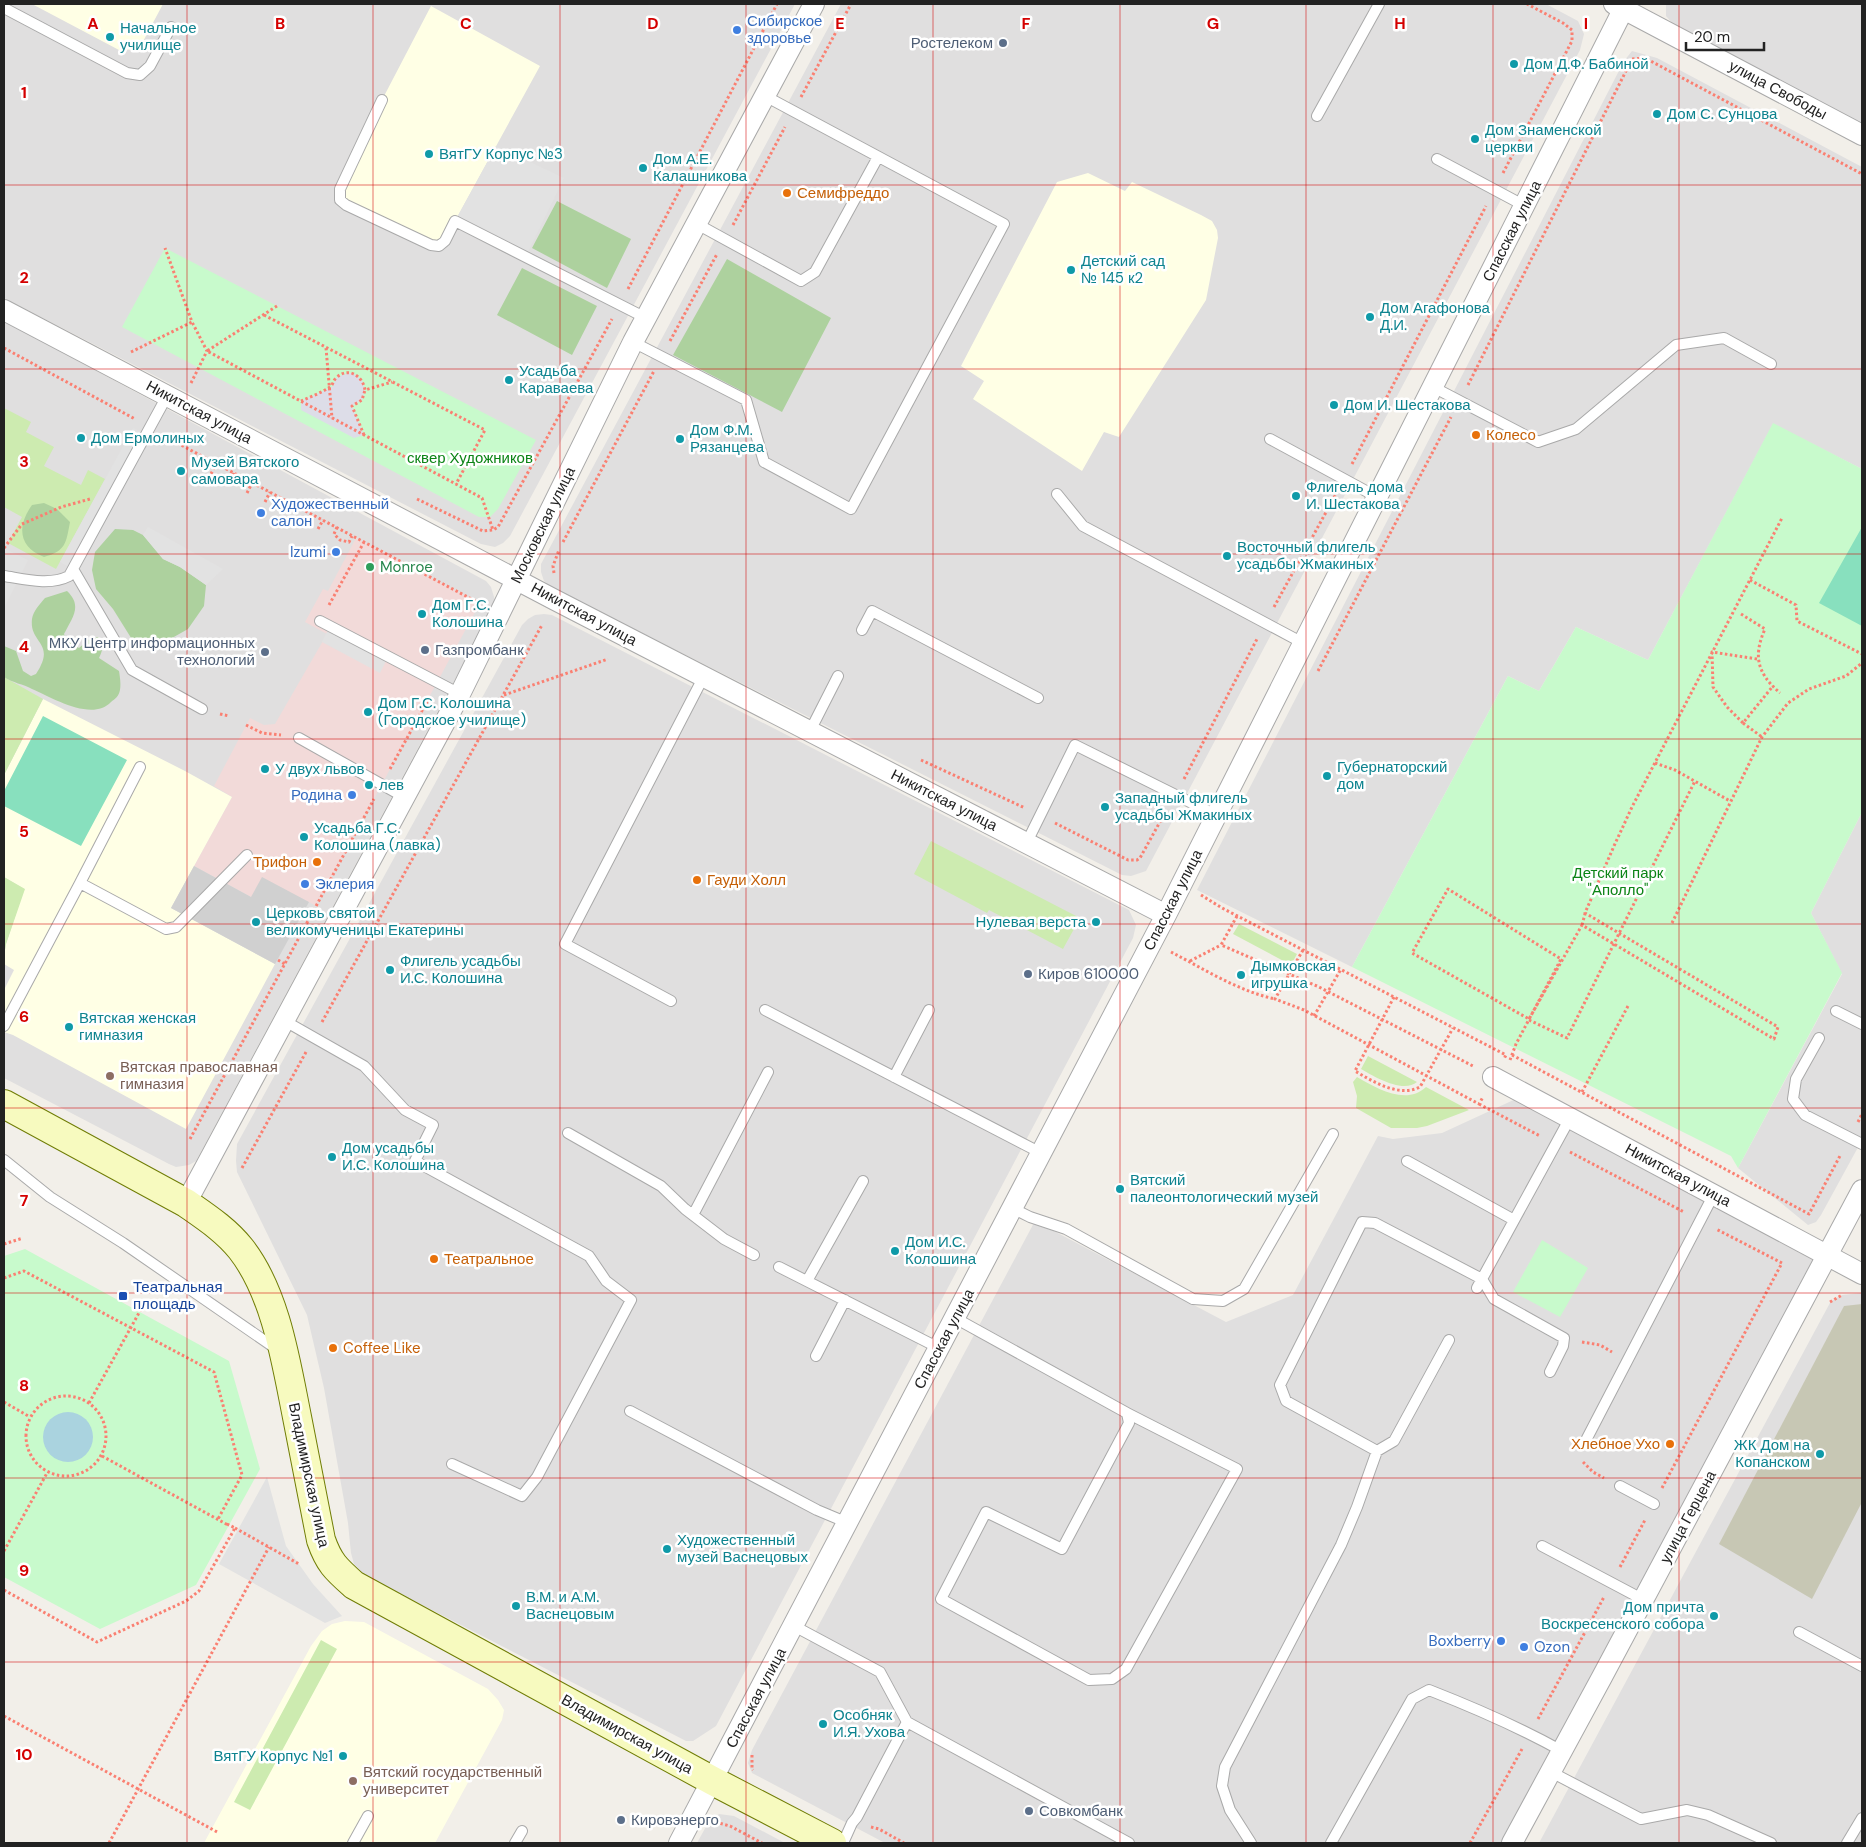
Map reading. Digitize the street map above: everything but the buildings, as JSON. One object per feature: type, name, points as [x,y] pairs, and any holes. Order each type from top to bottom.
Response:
[{"type":"main road","name":"Владимирская улица","points":[[4,1104],[186,1203],[211,1220],[228,1235],[249,1260],[270,1309],[285,1354],[321,1540],[326,1554],[335,1568],[354,1585],[713,1781],[832,1843]]},
{"type":"street","name":"Московская улица","points":[[186,1203],[460,694],[633,342],[814,4]]},
{"type":"street","name":"улица Свободы","points":[[1621,5],[1862,135]]},
{"type":"street","name":"Спасская улица","points":[[679,1843],[1166,914],[1524,206],[1621,5]]},
{"type":"street","name":"Никитская улица","points":[[4,310],[517,578],[555,600],[1166,914]]},
{"type":"street","name":"Никитская улица","points":[[1497,1079],[1862,1274]]},
{"type":"street","name":"улица Герцена","points":[[1512,1843],[1644,1600],[1862,1190]]},
{"type":"lane","points":[[1317,116],[1379,4]]},
{"type":"lane","points":[[4,8],[127,73],[140,75],[150,66],[171,27]]},
{"type":"lane","points":[[633,342],[746,400],[764,462],[851,509],[1004,224],[765,96]]},
{"type":"lane","points":[[382,100],[340,189],[340,200],[346,206],[431,245],[439,246],[445,241],[455,221],[646,318]]},
{"type":"lane","points":[[696,224],[801,281],[815,272],[878,157]]},
{"type":"lane","points":[[1436,159],[1524,206]]},
{"type":"lane","points":[[1433,387],[1538,442],[1576,429],[1676,345],[1724,338],[1771,364]]},
{"type":"lane","points":[[4,576],[30,580],[61,580],[69,576],[166,396]]},
{"type":"lane","points":[[1270,439],[1377,497]]},
{"type":"lane","points":[[1057,494],[1083,526],[1303,644]]},
{"type":"lane","points":[[73,569],[132,670],[202,708]]},
{"type":"lane","points":[[87,614],[93,603]]},
{"type":"lane","points":[[862,630],[872,611],[1038,698]]},
{"type":"lane","points":[[320,621],[460,694]]},
{"type":"lane","points":[[671,1001],[565,944],[704,676]]},
{"type":"lane","points":[[810,730],[838,676]]},
{"type":"lane","points":[[299,738],[404,797]]},
{"type":"lane","points":[[1027,842],[1075,745],[1216,815]]},
{"type":"lane","points":[[4,1026],[140,767]]},
{"type":"lane","points":[[80,882],[166,929],[171,929],[176,927],[191,913],[247,855]]},
{"type":"lane","points":[[765,1010],[1041,1153]]},
{"type":"lane","points":[[894,1077],[929,1010]]},
{"type":"lane","points":[[1836,1010],[1862,1024]]},
{"type":"lane","points":[[284,1020],[364,1066],[405,1110],[433,1125],[415,1161],[589,1256],[606,1281],[631,1300],[537,1477],[522,1496],[452,1464]]},
{"type":"lane","points":[[1819,1038],[1796,1079],[1793,1099],[1806,1114],[1849,1139],[1862,1144]]},
{"type":"lane","points":[[692,1215],[768,1072]]},
{"type":"lane","points":[[1480,1283],[1570,1118]]},
{"type":"lane","points":[[568,1132],[661,1186],[692,1215],[724,1239],[754,1255]]},
{"type":"lane","points":[[1012,1208],[1030,1217],[1066,1229],[1193,1299],[1223,1300],[1244,1289],[1333,1134]]},
{"type":"lane","points":[[4,1160],[50,1197],[285,1354]]},
{"type":"lane","points":[[1407,1162],[1514,1220]]},
{"type":"lane","points":[[807,1281],[863,1181]]},
{"type":"lane","points":[[1584,1444],[1714,1194]]},
{"type":"lane","points":[[1377,1451],[1286,1401],[1280,1385],[1362,1222],[1375,1223],[1480,1283],[1494,1299],[1564,1338],[1563,1346],[1550,1372]]},
{"type":"lane","points":[[779,1267],[939,1348]]},
{"type":"lane","points":[[816,1356],[845,1300]]},
{"type":"lane","points":[[955,1318],[1128,1413],[1237,1469],[1126,1668],[1112,1679],[1090,1680],[941,1599],[986,1512],[1062,1549],[1129,1423],[1128,1413]]},
{"type":"lane","points":[[1251,1843],[1230,1810],[1222,1786],[1225,1767],[1341,1545],[1377,1451],[1394,1441],[1449,1340]]},
{"type":"lane","points":[[630,1411],[817,1510],[848,1523]]},
{"type":"lane","points":[[1620,1486],[1654,1504]]},
{"type":"lane","points":[[1542,1546],[1644,1600]]},
{"type":"lane","points":[[794,1626],[880,1672],[907,1722],[1129,1843]]},
{"type":"lane","points":[[1799,1632],[1862,1666]]},
{"type":"lane","points":[[1331,1843],[1412,1699],[1429,1690],[1468,1705],[1562,1751]]},
{"type":"lane","points":[[843,1843],[907,1722]]},
{"type":"lane","points":[[1550,1772],[1641,1820],[1687,1810],[1708,1815],[1772,1843]]},
{"type":"lane","points":[[353,1843],[368,1816]]},
{"type":"lane","points":[[1847,1843],[1862,1818]]},
{"type":"lane","points":[[516,1843],[522,1831]]},
{"type":"path","points":[[410,495],[483,531],[493,530],[502,521],[619,305],[777,4]]},
{"type":"path","points":[[558,579],[554,573],[553,566],[559,549],[851,4]]},
{"type":"path","points":[[917,758],[1041,816],[1128,860],[1140,858],[1344,479],[1572,41],[1572,30],[1563,23],[1527,4]]},
{"type":"path","points":[[1316,674],[1460,401],[1632,59],[1645,58],[1862,174]]},
{"type":"path","points":[[165,248],[192,322],[207,351],[482,498],[493,530]]},
{"type":"path","points":[[182,379],[191,383],[207,351],[277,306]]},
{"type":"path","points":[[263,315],[485,430],[456,484]]},
{"type":"path","points":[[138,358],[129,354],[192,322]]},
{"type":"path","points":[[4,348],[216,464],[480,603],[476,611]]},
{"type":"path","points":[[326,348],[332,418]]},
{"type":"path","points":[[300,401],[329,388],[337,377],[353,373],[362,380],[365,390],[362,400],[352,406],[364,435]]},
{"type":"path","points":[[365,390],[392,382]]},
{"type":"path","points":[[211,474],[216,464]]},
{"type":"path","points":[[229,484],[234,473]]},
{"type":"path","points":[[247,493],[252,482]]},
{"type":"path","points":[[265,502],[270,492]]},
{"type":"path","points":[[4,548],[22,524],[30,520],[61,507],[95,498],[110,501]]},
{"type":"path","points":[[1529,1019],[1582,925],[1614,846],[1782,518]]},
{"type":"path","points":[[318,529],[323,520]]},
{"type":"path","points":[[337,527],[334,534],[340,540],[349,542],[352,536]]},
{"type":"path","points":[[320,621],[364,542]]},
{"type":"path","points":[[378,555],[380,550]]},
{"type":"path","points":[[1750,580],[1796,605],[1797,621],[1862,654]]},
{"type":"path","points":[[1741,614],[1765,629],[1758,648],[1757,659],[1773,686],[1780,692]]},
{"type":"path","points":[[242,1168],[542,624]]},
{"type":"path","points":[[1712,652],[1757,659]]},
{"type":"path","points":[[1712,652],[1713,687],[1727,707],[1743,723],[1762,737]]},
{"type":"path","points":[[503,695],[608,660]]},
{"type":"path","points":[[1672,923],[1762,737],[1788,703],[1809,689],[1846,676],[1862,663]]},
{"type":"path","points":[[190,1139],[437,683]]},
{"type":"path","points":[[1743,723],[1773,686]]},
{"type":"path","points":[[246,725],[262,732],[299,738]]},
{"type":"path","points":[[1655,763],[1676,770],[1730,801]]},
{"type":"path","points":[[1497,1079],[1512,1055],[1516,1044],[1529,1019],[1561,960],[1448,888],[1412,953],[1529,1019],[1567,1038],[1695,781]]},
{"type":"path","points":[[1196,903],[1200,894],[1237,916],[1506,1055]]},
{"type":"path","points":[[1582,925],[1774,1039],[1778,1027],[1585,914]]},
{"type":"path","points":[[1190,961],[1221,945],[1237,916]]},
{"type":"path","points":[[1166,960],[1175,943]]},
{"type":"path","points":[[1221,945],[1328,992],[1458,1058]]},
{"type":"path","points":[[1275,999],[1287,979],[1288,973],[1303,950]]},
{"type":"path","points":[[1170,951],[1242,989],[1275,999],[1314,1016],[1472,1100]]},
{"type":"path","points":[[278,960],[285,964]]},
{"type":"path","points":[[1314,1016],[1341,969]]},
{"type":"path","points":[[1394,997],[1355,1071],[1370,1079],[1386,1087],[1406,1090],[1420,1087],[1453,1028]]},
{"type":"path","points":[[1582,1092],[1628,1006]]},
{"type":"path","points":[[1512,1055],[1809,1214],[1862,1114]]},
{"type":"path","points":[[1479,1104],[1782,1263]]},
{"type":"path","points":[[4,1244],[23,1238]]},
{"type":"path","points":[[4,1278],[24,1271],[214,1372],[242,1475],[218,1519]]},
{"type":"path","points":[[89,1403],[145,1302]]},
{"type":"path","points":[[63,1395],[77,1397],[89,1403],[99,1412],[106,1425],[107,1441],[102,1456],[90,1469],[74,1476],[59,1477],[47,1473],[36,1464],[27,1448],[25,1432],[30,1417],[40,1405],[52,1398],[63,1395]]},
{"type":"path","points":[[4,1402],[30,1417]]},
{"type":"path","points":[[102,1456],[299,1564]]},
{"type":"path","points":[[4,1551],[47,1473]]},
{"type":"path","points":[[4,1590],[97,1642],[186,1601],[200,1591],[235,1528]]},
{"type":"path","points":[[109,1843],[269,1547]]},
{"type":"path","points":[[4,1716],[219,1834]]},
{"type":"path","points":[[1470,1843],[1524,1745]]},
{"type":"path","points":[[753,1749],[752,1769],[759,1776]]},
{"type":"path","points":[[714,1827],[719,1823],[724,1824],[762,1843]]},
{"type":"path","points":[[852,1823],[879,1829],[904,1843]]},
{"type":"shaded area","points":[[4,4],[795,4],[510,536],[503,543],[495,547],[481,544],[4,298]]},
{"type":"shaded area","name":"Начальное училище","points":[[32,4],[163,4],[139,49],[119,50]]},
{"type":"shaded area","points":[[841,4],[1546,4],[1578,21],[1584,34],[1580,50],[1146,871],[1131,876],[1122,875],[551,587],[544,581],[541,564]]},
{"type":"shaded area","points":[[1666,4],[1862,4],[1862,125],[1673,24],[1666,16]]},
{"type":"shaded area","points":[[431,6],[540,66],[455,221],[439,246],[346,205],[340,189],[382,100]]},
{"type":"shaded area","points":[[1632,51],[1657,58],[1862,167],[1862,469],[1773,424],[1648,660],[1576,627],[1539,691],[1508,676],[1352,967],[1197,890],[1624,61]]},
{"type":"shaded area","points":[[496,146],[564,178],[526,256],[455,221]]},
{"type":"shaded area","points":[[1088,173],[1125,191],[1132,182],[1201,215],[1212,221],[1217,230],[1218,238],[1206,300],[1119,437],[1104,432],[1082,471],[973,399],[984,381],[961,366],[1057,182]]},
{"type":"shaded area","points":[[4,321],[486,581],[491,587],[494,597],[495,605],[196,1161],[189,1165],[176,1167],[169,1164],[4,1078]]},
{"type":"shaded area","points":[[353,373],[362,380],[365,390],[362,400],[352,406],[364,435],[354,438],[301,410],[301,401],[332,387],[337,377]]},
{"type":"shaded area","points":[[133,428],[146,435],[73,569],[60,562]]},
{"type":"shaded area","points":[[148,527],[223,569],[206,585],[180,567],[163,559],[143,535]]},
{"type":"shaded area","points":[[356,538],[480,603],[316,906],[307,901],[251,897],[194,866],[232,797],[214,786],[250,718],[264,725],[275,724],[327,634],[305,622],[323,589],[328,591]]},
{"type":"shaded area","points":[[4,548],[28,560],[4,608]]},
{"type":"shaded area","points":[[535,615],[552,615],[1129,910],[1136,925],[1133,938],[716,1726],[693,1741],[686,1741],[364,1575],[354,1564],[324,1388],[307,1315],[237,1172],[237,1144],[522,625]]},
{"type":"shaded area","points":[[330,626],[388,657],[380,673],[322,642]]},
{"type":"shaded area","points":[[43,699],[232,797],[171,908],[275,964],[186,1129],[13,1035],[4,1032],[4,990],[14,970],[4,964],[4,956],[6,944],[24,889],[4,877],[4,775]]},
{"type":"shaded area","points":[[1862,812],[1862,1140],[1821,1215],[1816,1222],[1808,1225],[1738,1168],[1842,974],[1811,913]]},
{"type":"shaded area","name":"Церковь святой великомученицы Екатерины","points":[[194,866],[251,897],[262,877],[309,902],[275,964],[171,908]]},
{"type":"shaded area","points":[[1520,1097],[1807,1245],[1817,1267],[1515,1843],[885,1843],[752,1773],[748,1763],[752,1750],[1035,1221],[1226,1322],[1293,1295],[1378,1136],[1393,1139],[1442,1133]]},
{"type":"shaded area","points":[[1862,1293],[1862,1843],[1539,1843],[1831,1301],[1842,1295]]},
{"type":"shaded area","points":[[1862,1304],[1862,1502],[1812,1599],[1719,1544],[1844,1306]]},
{"type":"shaded area","points":[[267,1477],[286,1546],[313,1584],[342,1616],[325,1623],[219,1564]]},
{"type":"shaded area","name":"Вятский государственный университет","points":[[345,1621],[364,1622],[488,1689],[504,1710],[502,1720],[435,1843],[204,1843],[311,1646],[322,1631],[332,1624]]},
{"type":"shaded area","points":[[719,1814],[734,1816],[785,1843],[697,1843],[708,1823]]},
{"type":"green space","points":[[557,201],[631,239],[607,288],[532,248]]},
{"type":"green space","name":"сквер Художников","points":[[165,248],[536,440],[498,509],[490,517],[479,517],[122,327]]},
{"type":"green space","points":[[727,259],[831,318],[782,412],[673,355]]},
{"type":"green space","points":[[522,268],[597,306],[572,355],[497,315]]},
{"type":"green space","points":[[4,408],[31,422],[26,432],[54,447],[44,466],[81,485],[88,470],[105,479],[56,569],[8,543],[22,517],[4,507]]},
{"type":"green space","name":"Детский парк \"Аполло\"","points":[[1773,423],[1862,469],[1862,812],[1811,913],[1842,973],[1738,1168],[1731,1156],[1352,967],[1508,676],[1539,691],[1576,627],[1648,660]]},
{"type":"green space","points":[[44,503],[57,509],[70,522],[64,545],[57,552],[44,557],[29,548],[25,542],[22,528],[32,505]]},
{"type":"green space","points":[[1862,527],[1862,626],[1819,603]]},
{"type":"green space","points":[[115,529],[133,530],[143,535],[163,559],[180,567],[206,585],[204,606],[188,629],[165,642],[151,644],[133,641],[113,609],[96,589],[92,570],[95,552]]},
{"type":"green space","points":[[67,591],[72,596],[75,607],[73,617],[64,634],[67,641],[79,648],[88,640],[98,637],[102,647],[99,658],[119,671],[119,694],[103,708],[94,710],[72,706],[4,677],[4,646],[16,651],[23,671],[31,676],[36,674],[44,655],[41,644],[34,634],[32,627],[33,616],[45,598]]},
{"type":"green space","points":[[4,677],[43,699],[4,775]]},
{"type":"green space","points":[[43,716],[127,760],[81,846],[4,806],[4,791]]},
{"type":"green space","points":[[931,841],[1080,918],[1063,949],[989,910],[987,913],[914,874]]},
{"type":"green space","points":[[4,877],[25,889],[6,944],[4,956]]},
{"type":"green space","points":[[1239,924],[1297,954],[1291,965],[1233,934]]},
{"type":"green space","points":[[1368,1056],[1417,1082],[1404,1086],[1396,1085],[1373,1076],[1361,1069]]},
{"type":"green space","points":[[1357,1077],[1382,1090],[1400,1095],[1409,1095],[1426,1087],[1469,1110],[1427,1126],[1391,1128],[1356,1108],[1357,1096],[1353,1082]]},
{"type":"green space","points":[[1542,1240],[1588,1268],[1560,1317],[1513,1292]]},
{"type":"green space","points":[[25,1249],[229,1361],[260,1469],[196,1585],[100,1629],[4,1577],[4,1256]]},
{"type":"green space","points":[[321,1640],[337,1649],[250,1810],[234,1802]]},
{"type":"water","points":[[63,1412],[73,1412],[86,1419],[93,1432],[93,1442],[86,1455],[73,1462],[63,1462],[54,1458],[47,1451],[43,1442],[43,1432],[47,1423],[54,1416]]},
{"type":"place","name":"Сибирское здоровье","points":[[737,30]]},
{"type":"place","name":"Начальное училище","points":[[110,37]]},
{"type":"place","name":"Ростелеком","points":[[1003,43]]},
{"type":"place","name":"Дом Д.Ф. Бабиной","points":[[1514,64]]},
{"type":"place","name":"Дом С. Сунцова","points":[[1657,114]]},
{"type":"place","name":"Дом Знаменской церкви","points":[[1475,139]]},
{"type":"place","name":"ВятГУ Корпус №3","points":[[429,154]]},
{"type":"place","name":"Дом А.Е. Калашникова","points":[[643,168]]},
{"type":"place","name":"Семифреддо","points":[[787,193]]},
{"type":"place","name":"Детский сад № 145 к2","points":[[1071,270]]},
{"type":"place","name":"Дом Агафонова Д.И.","points":[[1370,317]]},
{"type":"place","name":"Усадьба Караваева","points":[[509,380]]},
{"type":"place","name":"Дом И. Шестакова","points":[[1334,405]]},
{"type":"place","name":"Колесо","points":[[1476,435]]},
{"type":"place","name":"Дом Ермолиных","points":[[81,438]]},
{"type":"place","name":"Дом Ф.М. Рязанцева","points":[[680,439]]},
{"type":"place","name":"Музей Вятского самовара","points":[[181,471]]},
{"type":"place","name":"Флигель дома И. Шестакова","points":[[1296,496]]},
{"type":"place","name":"Художественный салон","points":[[261,513]]},
{"type":"place","name":"Izumi","points":[[336,552]]},
{"type":"place","name":"Восточный флигель усадьбы Жмакиных","points":[[1227,556]]},
{"type":"place","name":"Monroe","points":[[370,567]]},
{"type":"place","name":"Дом Г.С. Колошина","points":[[422,614]]},
{"type":"place","name":"Газпромбанк","points":[[425,650]]},
{"type":"place","name":"МКУ Центр информационных технологий","points":[[265,652]]},
{"type":"place","name":"Дом Г.С. Колошина (Городское училище)","points":[[368,712]]},
{"type":"place","name":"У двух львов","points":[[265,769]]},
{"type":"place","name":"Губернаторский дом","points":[[1327,776]]},
{"type":"place","name":"лев","points":[[369,785]]},
{"type":"place","name":"Родина","points":[[352,795]]},
{"type":"place","name":"Западный флигель усадьбы Жмакиных","points":[[1105,807]]},
{"type":"place","name":"Усадьба Г.С. Колошина (лавка)","points":[[304,837]]},
{"type":"place","name":"Трифон","points":[[317,862]]},
{"type":"place","name":"Гауди Холл","points":[[697,880]]},
{"type":"place","name":"Эклерия","points":[[305,884]]},
{"type":"place","name":"Церковь святой великомученицы Екатерины","points":[[256,922]]},
{"type":"place","name":"Нулевая верста","points":[[1096,922]]},
{"type":"place","name":"Флигель усадьбы И.С. Колошина","points":[[390,970]]},
{"type":"place","name":"Киров 610000","points":[[1028,974]]},
{"type":"place","name":"Дымковская игрушка","points":[[1241,975]]},
{"type":"place","name":"Вятская женская гимназия","points":[[69,1027]]},
{"type":"place","name":"Вятская православная гимназия","points":[[110,1076]]},
{"type":"place","name":"Дом усадьбы И.С. Колошина","points":[[332,1157]]},
{"type":"place","name":"Вятский палеонтологический музей","points":[[1120,1189]]},
{"type":"place","name":"Дом И.С. Колошина","points":[[895,1251]]},
{"type":"place","name":"Театральное","points":[[434,1259]]},
{"type":"place","name":"Театральная площадь","points":[[123,1296]]},
{"type":"place","name":"Coffee Like","points":[[333,1348]]},
{"type":"place","name":"Хлебное Ухо","points":[[1670,1444]]},
{"type":"place","name":"ЖК Дом на Копанском","points":[[1820,1454]]},
{"type":"place","name":"Художественный музей Васнецовых","points":[[667,1549]]},
{"type":"place","name":"В.М. и А.М. Васнецовым","points":[[516,1606]]},
{"type":"place","name":"Дом причта Воскресенского собора","points":[[1714,1616]]},
{"type":"place","name":"Boxberry","points":[[1501,1641]]},
{"type":"place","name":"Ozon","points":[[1524,1647]]},
{"type":"place","name":"Особняк И.Я. Ухова","points":[[823,1724]]},
{"type":"place","name":"ВятГУ Корпус №1","points":[[343,1756]]},
{"type":"place","name":"Вятский государственный университет","points":[[353,1781]]},
{"type":"place","name":"Совкомбанк","points":[[1029,1811]]},
{"type":"place","name":"Кировэнерго","points":[[621,1820]]}]
